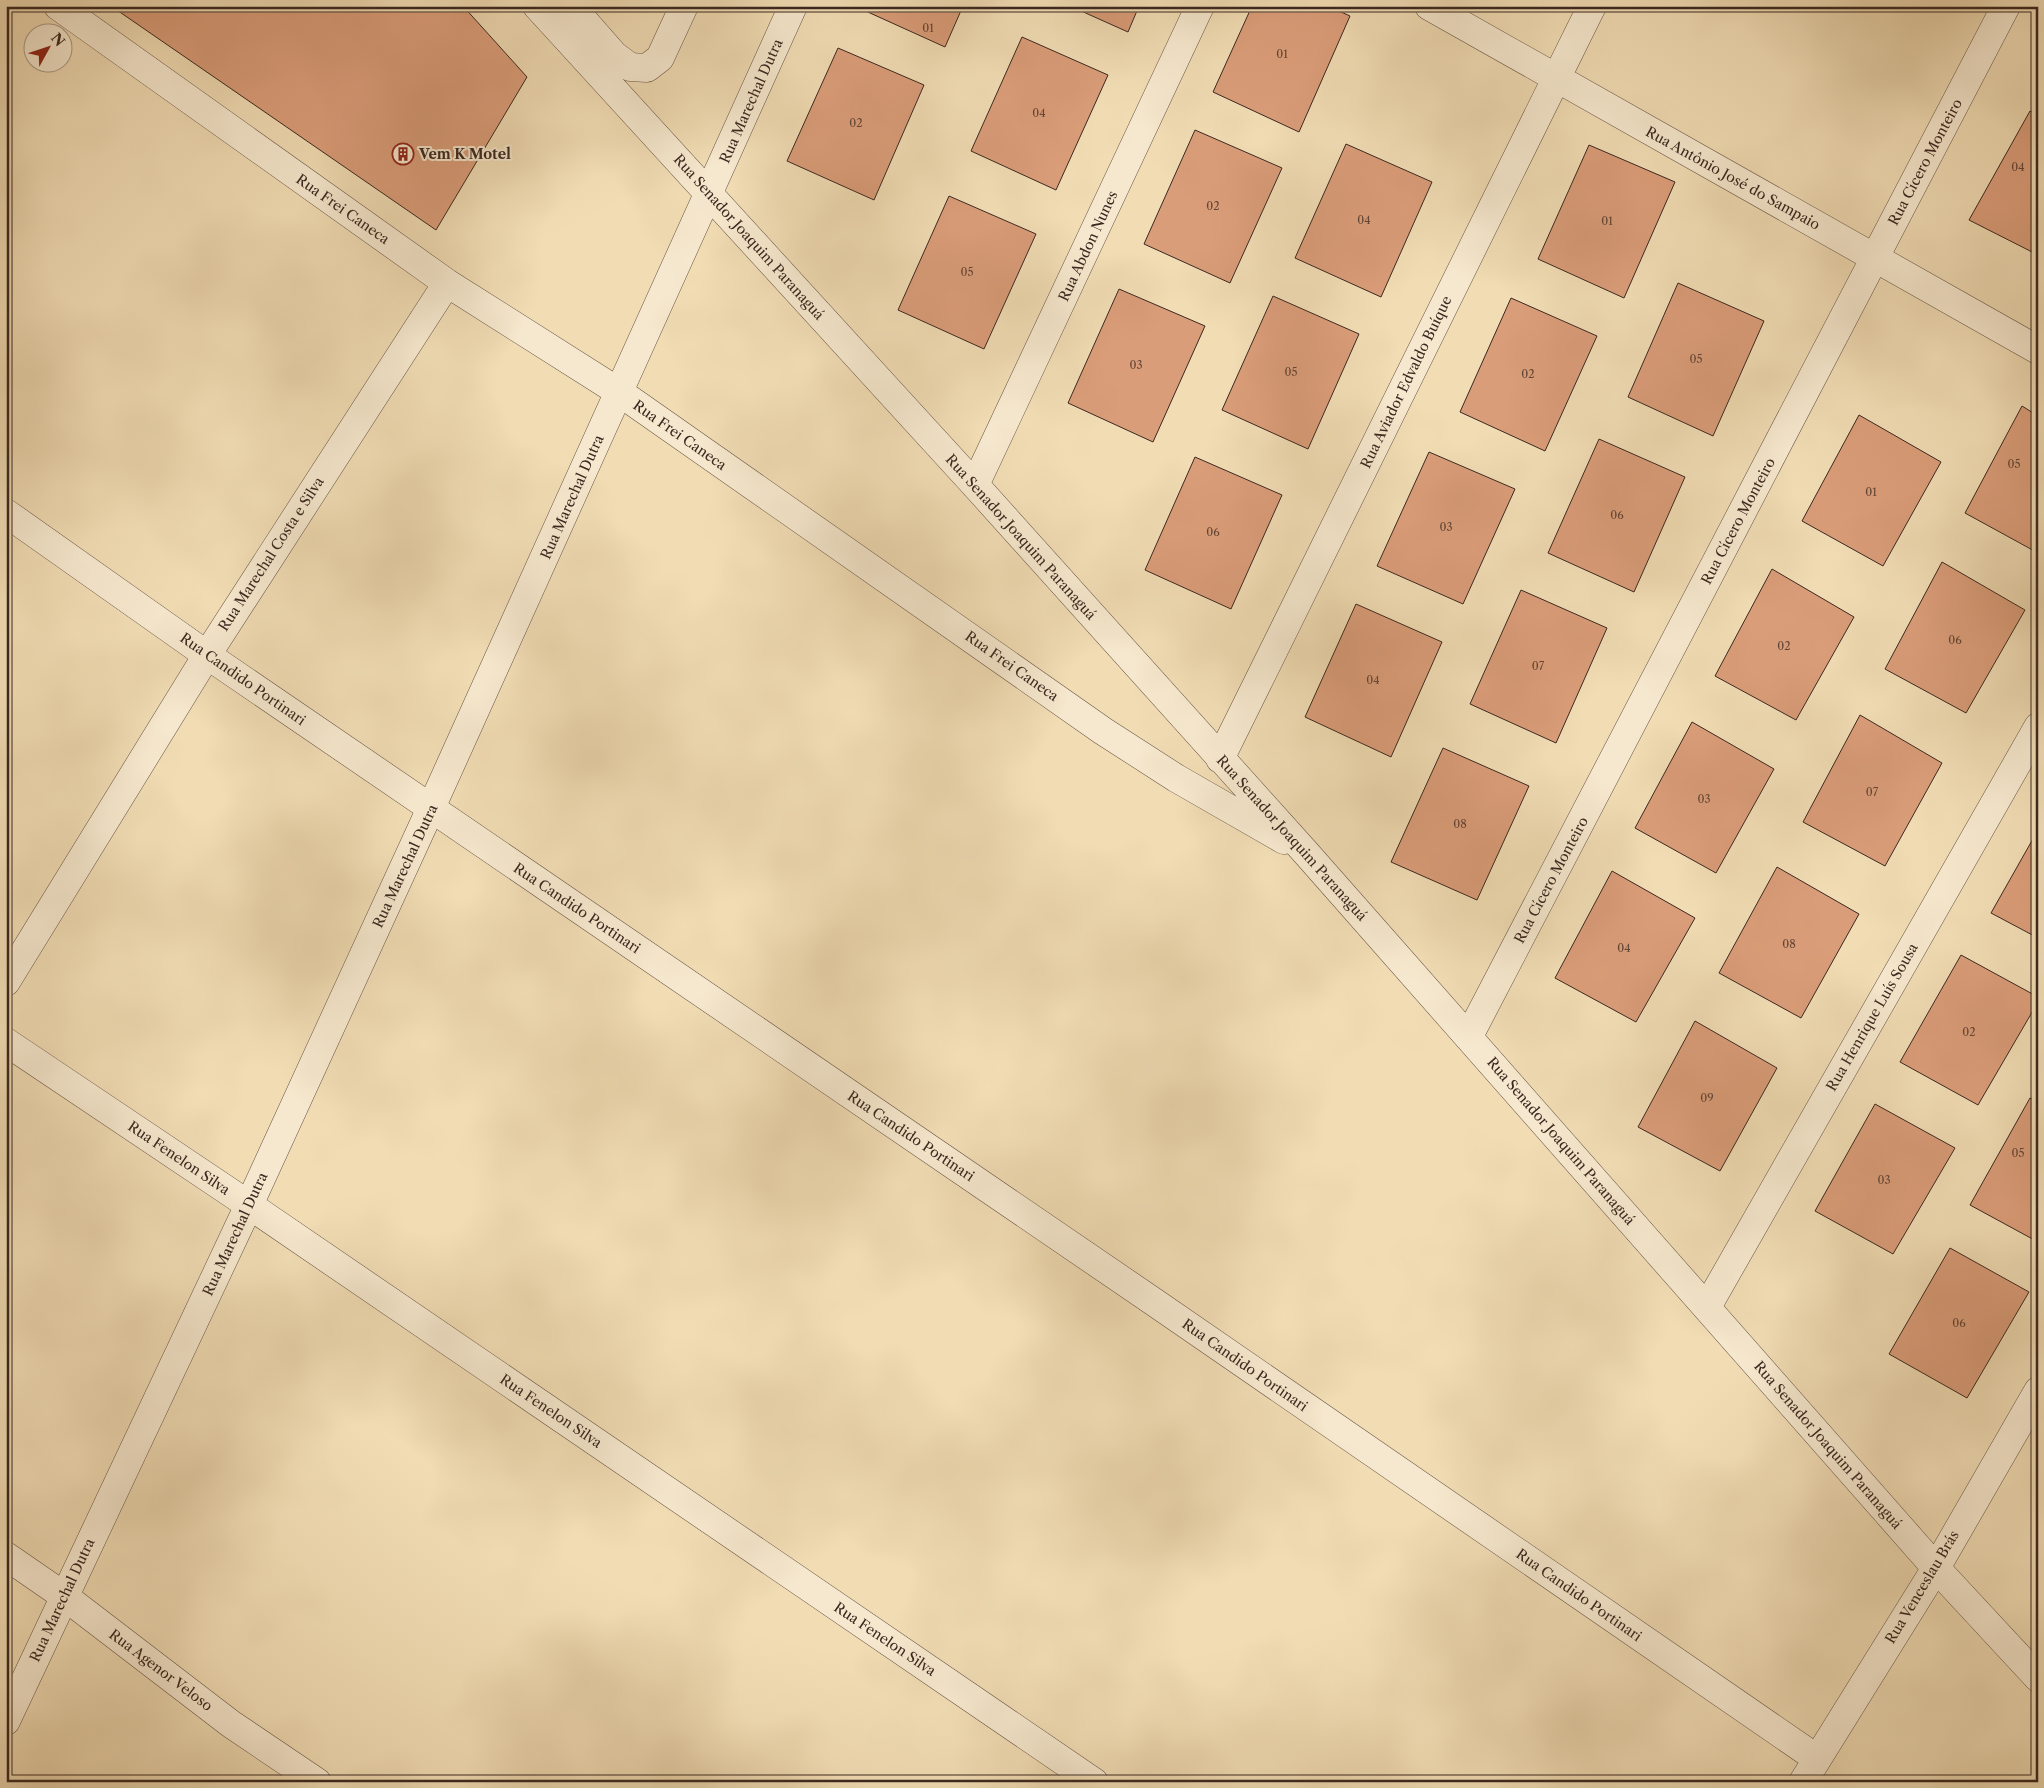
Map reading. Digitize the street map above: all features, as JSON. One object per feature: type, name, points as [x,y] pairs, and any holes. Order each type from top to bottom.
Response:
[{"type":"street","name":"Rua Frei Caneca","points":[[58,6],[447,283],[619,392],[1103,731],[1176,778],[1307,854]]},
{"type":"street","name":"Rua Senador Joaquim Paranaguá","points":[[537,6],[975,485],[1307,854],[1936,1568],[2038,1678]]},
{"type":"street","points":[[571,6],[614,55],[630,67],[647,68],[660,58],[684,6]]},
{"type":"street","name":"Rua Marechal Dutra","points":[[6,1721],[249,1204],[431,808],[793,6]]},
{"type":"street","name":"Rua Abdon Nunes","points":[[975,485],[1200,6]]},
{"type":"street","name":"Rua Antônio José do Sampaio","points":[[1429,6],[2038,350]]},
{"type":"street","name":"Rua Aviador Edvaldo Buíque","points":[[1220,759],[1592,6]]},
{"type":"street","name":"Rua Cícero Monteiro","points":[[1469,1036],[2006,6]]},
{"type":"street","name":"Rua Marechal Costa e Silva","points":[[6,982],[207,655],[447,283]]},
{"type":"street","name":"Rua Candido Portinari","points":[[6,513],[207,655],[1162,1307],[1816,1758]]},
{"type":"street","name":"Rua Henrique Luís Sousa","points":[[1707,1307],[2035,739]]},
{"type":"street","name":"Rua Fenelon Silva","points":[[6,1042],[249,1204],[1094,1782]]},
{"type":"street","name":"Rua Venceslau Brás","points":[[1804,1782],[1816,1758],[1936,1568],[2038,1391]]},
{"type":"street","name":"Rua Agenor Veloso","points":[[6,1556],[64,1596],[231,1724],[317,1782]]},
{"type":"building","name":"Vem K Motel","points":[[111,6],[463,6],[527,77],[436,230]]},
{"type":"building","points":[[860,6],[963,6],[945,47],[859,8]]},
{"type":"building","points":[[1070,6],[1139,6],[1128,32]]},
{"type":"building","points":[[1252,6],[1328,6],[1350,16],[1299,132],[1213,92]]},
{"type":"building","points":[[1022,37],[1108,75],[1056,190],[971,151]]},
{"type":"building","points":[[838,48],[924,85],[874,200],[787,161]]},
{"type":"building","points":[[2030,111],[2038,115],[2038,255],[1969,220]]},
{"type":"building","points":[[1195,130],[1282,168],[1230,283],[1144,244]]},
{"type":"building","points":[[1346,144],[1432,182],[1381,297],[1295,258]]},
{"type":"building","points":[[1589,145],[1675,182],[1624,298],[1538,259]]},
{"type":"building","points":[[949,196],[1036,234],[984,349],[898,310]]},
{"type":"building","points":[[1678,283],[1764,321],[1713,436],[1628,397]]},
{"type":"building","points":[[1119,289],[1205,326],[1153,442],[1068,403]]},
{"type":"building","points":[[1273,296],[1359,334],[1308,449],[1222,410]]},
{"type":"building","points":[[1511,298],[1597,336],[1545,451],[1460,412]]},
{"type":"building","points":[[2022,406],[2038,416],[2038,553],[1965,513]]},
{"type":"building","points":[[1859,415],[1941,462],[1883,566],[1802,521]]},
{"type":"building","points":[[1599,439],[1685,477],[1634,592],[1548,553]]},
{"type":"building","points":[[1429,452],[1515,489],[1463,604],[1377,566]]},
{"type":"building","points":[[1195,457],[1282,495],[1231,609],[1145,570]]},
{"type":"building","points":[[1942,562],[2025,610],[1966,713],[1885,669]]},
{"type":"building","points":[[1772,569],[1854,617],[1796,720],[1715,676]]},
{"type":"building","points":[[1521,590],[1607,628],[1556,743],[1470,704]]},
{"type":"building","points":[[1356,604],[1442,642],[1391,757],[1305,717]]},
{"type":"building","points":[[1860,715],[1942,763],[1885,866],[1803,822]]},
{"type":"building","points":[[1692,722],[1774,769],[1716,873],[1635,828]]},
{"type":"building","points":[[1443,748],[1529,786],[1477,900],[1391,862]]},
{"type":"building","points":[[2038,830],[2038,938],[1991,913]]},
{"type":"building","points":[[1777,867],[1859,914],[1801,1018],[1719,973]]},
{"type":"building","points":[[1612,871],[1695,918],[1636,1022],[1555,978]]},
{"type":"building","points":[[1961,955],[2038,997],[2038,1002],[1978,1105],[1900,1062]]},
{"type":"building","points":[[1695,1021],[1777,1068],[1720,1171],[1638,1127]]},
{"type":"building","points":[[2030,1098],[2038,1102],[2038,1242],[1970,1205]]},
{"type":"building","points":[[1875,1104],[1955,1148],[1893,1254],[1815,1211]]},
{"type":"building","points":[[1950,1248],[2029,1292],[1967,1398],[1889,1354]]},
{"type":"place","name":"Vem K Motel","points":[[403,154]]}]
